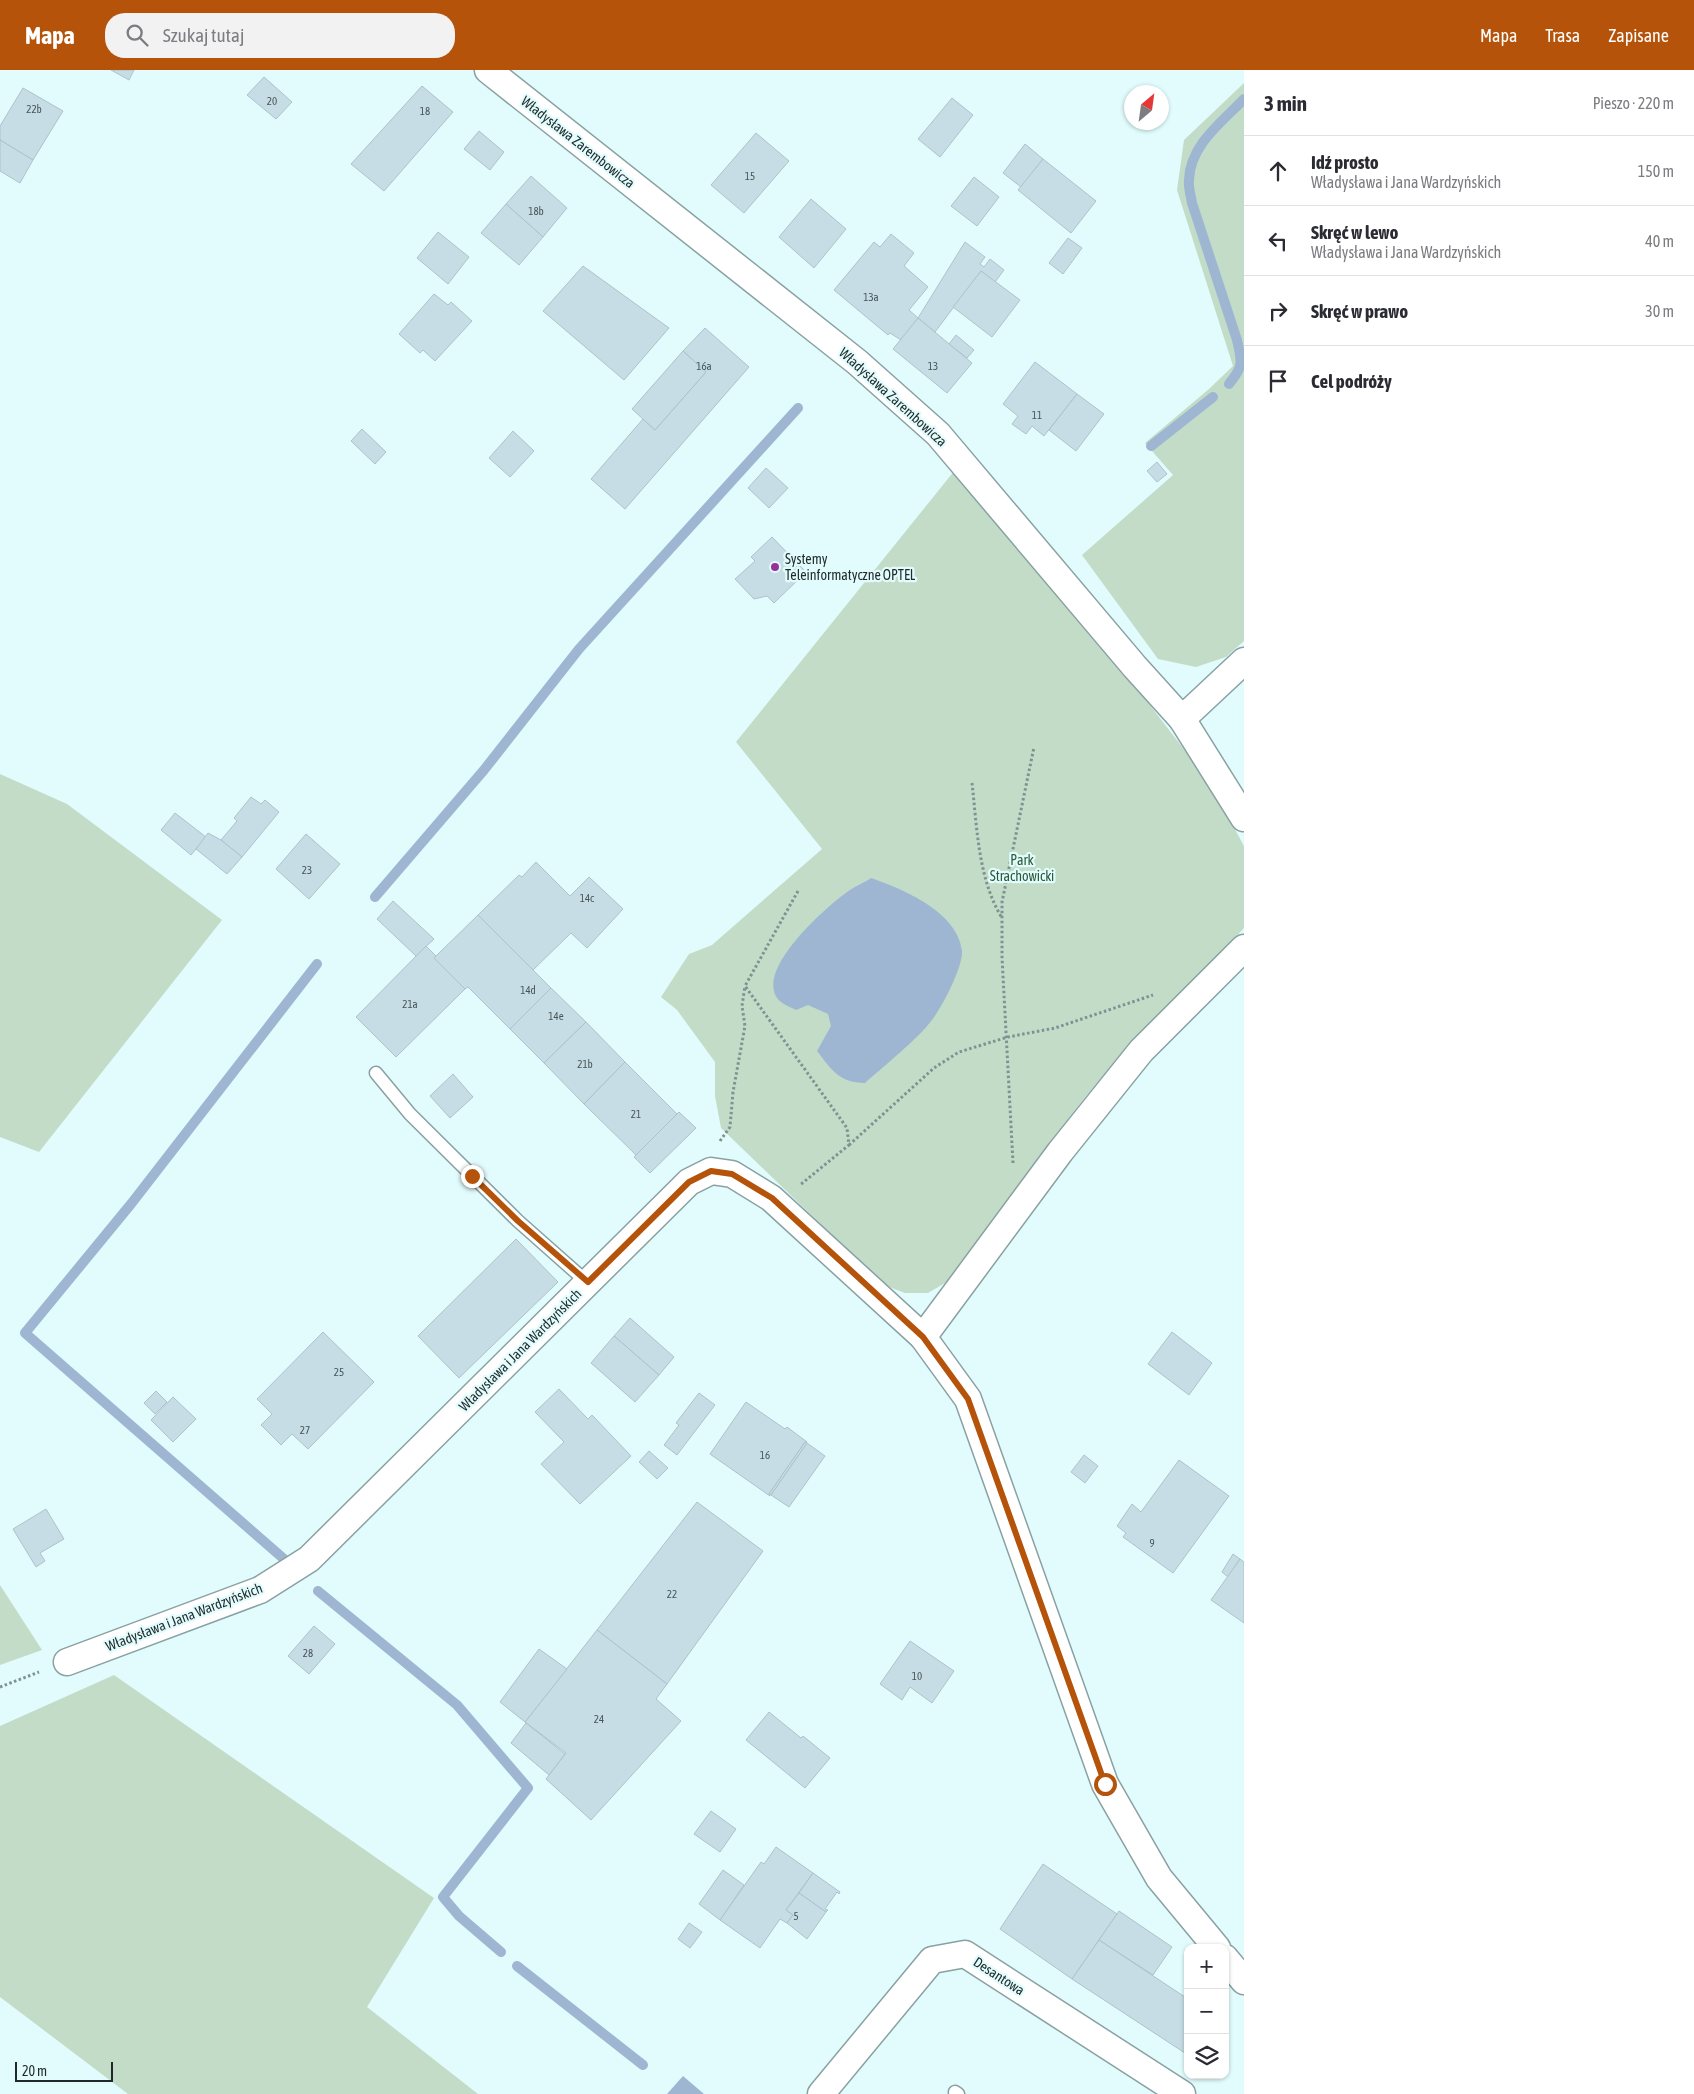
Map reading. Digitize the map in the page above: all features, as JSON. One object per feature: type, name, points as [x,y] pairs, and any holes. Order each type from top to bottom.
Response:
[{"type":"street","name":"Władysława Zarembowicza","points":[[488,70],[857,362],[938,434],[1135,667],[1182,719],[1244,818]]},
{"type":"street","points":[[1182,719],[1244,661]]},
{"type":"street","points":[[923,1337],[1060,1152],[1141,1051],[1244,948]]},
{"type":"street","points":[[711,1171],[732,1174],[772,1198],[923,1337],[968,1399],[1105,1784],[1159,1878],[1214,1944]]},
{"type":"street","name":"Władysława i Jana Wardzyńskich","points":[[66,1662],[260,1590],[309,1559],[689,1182],[711,1171]]},
{"type":"street","name":"Desantowa","points":[[821,2094],[932,1960],[965,1954],[1182,2094]]},
{"type":"street","points":[[1229,1963],[1244,1981]]},
{"type":"lane","points":[[376,1073],[410,1114],[518,1221],[588,1282]]},
{"type":"path","points":[[1015,1213],[1008,1037],[1002,957],[1002,902],[1034,747]]},
{"type":"path","points":[[972,783],[977,830],[986,878],[994,905],[1002,918]]},
{"type":"path","points":[[711,1171],[721,1137],[730,1127],[733,1092],[745,1026],[742,1006],[745,986],[798,891]]},
{"type":"path","points":[[745,986],[847,1128],[849,1145]]},
{"type":"path","points":[[772,1198],[800,1186],[849,1145],[934,1068],[959,1052],[1008,1037],[1055,1028],[1154,994]]},
{"type":"path","points":[[0,1687],[66,1662]]},
{"type":"green space","points":[[1244,83],[1244,641],[1226,657],[1196,667],[1158,659],[1082,555],[1173,475],[1145,443],[1209,389],[1233,366],[1177,190],[1184,140]]},
{"type":"green space","name":"Park Strachowicki","points":[[955,470],[1108,651],[1190,757],[1225,811],[1244,846],[1244,928],[1212,963],[1135,1038],[1086,1096],[1051,1141],[959,1275],[928,1293],[905,1293],[884,1285],[721,1128],[715,1096],[715,1062],[677,1010],[661,997],[689,954],[712,945],[822,849],[736,742]]},
{"type":"green space","points":[[0,774],[67,804],[222,920],[39,1152],[0,1137]]},
{"type":"green space","points":[[0,1585],[42,1650],[0,1665]]},
{"type":"green space","points":[[114,1675],[434,1898],[367,2007],[478,2094],[128,2094],[0,1997],[0,1726]]},
{"type":"water","points":[[871,878],[913,896],[940,914],[951,925],[958,937],[962,951],[956,976],[932,1020],[909,1044],[865,1083],[848,1081],[836,1074],[817,1051],[831,1026],[828,1014],[808,1005],[796,1010],[780,1002],[773,985],[776,971],[796,940],[837,900]]},
{"type":"water","points":[[683,2076],[704,2094],[667,2094]]},
{"type":"building","points":[[111,70],[134,70],[129,80]]},
{"type":"building","points":[[264,77],[292,102],[276,119],[247,95]]},
{"type":"building","points":[[422,86],[453,112],[384,191],[351,164]]},
{"type":"building","points":[[23,88],[63,111],[33,160],[0,140],[0,126]]},
{"type":"building","points":[[952,98],[973,115],[940,157],[918,139]]},
{"type":"building","points":[[479,131],[504,152],[490,170],[464,149]]},
{"type":"building","points":[[756,133],[789,161],[744,213],[711,185]]},
{"type":"building","points":[[0,140],[33,160],[20,183],[0,171]]},
{"type":"building","points":[[1025,144],[1043,159],[1021,187],[1003,173]]},
{"type":"building","points":[[1043,159],[1096,201],[1071,233],[1018,190]]},
{"type":"building","points":[[531,176],[567,208],[543,237],[506,204]]},
{"type":"building","points":[[974,177],[999,197],[977,226],[951,206]]},
{"type":"building","points":[[811,199],[846,229],[814,268],[779,237]]},
{"type":"building","points":[[506,204],[543,237],[519,265],[481,233]]},
{"type":"building","points":[[438,232],[469,257],[448,284],[417,258]]},
{"type":"building","points":[[891,234],[914,253],[904,266],[928,287],[909,310],[918,318],[901,340],[890,333],[888,335],[834,290],[874,242],[880,247]]},
{"type":"building","points":[[1068,238],[1082,248],[1063,274],[1049,263]]},
{"type":"building","points":[[965,242],[985,257],[980,264],[984,267],[990,259],[1004,270],[995,282],[981,271],[935,332],[918,318]]},
{"type":"building","points":[[583,266],[669,328],[624,380],[543,311]]},
{"type":"building","points":[[981,271],[1020,300],[992,337],[953,307]]},
{"type":"building","points":[[434,294],[448,305],[451,302],[472,321],[435,361],[423,350],[420,353],[399,334]]},
{"type":"building","points":[[918,318],[972,363],[947,393],[893,349]]},
{"type":"building","points":[[705,328],[749,367],[625,509],[591,479],[643,419],[655,430],[706,372],[683,351]]},
{"type":"building","points":[[956,335],[974,350],[967,358],[949,344]]},
{"type":"building","points":[[683,351],[706,372],[655,430],[632,409]]},
{"type":"building","points":[[1035,362],[1077,394],[1044,436],[1032,426],[1026,434],[1012,424],[1018,416],[1003,404]]},
{"type":"building","points":[[1077,394],[1104,414],[1076,451],[1049,430]]},
{"type":"building","points":[[362,429],[386,452],[375,464],[351,441]]},
{"type":"building","points":[[513,431],[534,451],[510,477],[489,458]]},
{"type":"building","points":[[1157,462],[1167,474],[1157,482],[1147,471]]},
{"type":"building","points":[[766,468],[788,488],[769,508],[748,488]]},
{"type":"building","name":"Systemy Teleinformatyczne OPTEL","points":[[772,537],[806,572],[774,603],[767,596],[754,599],[735,579],[755,561],[751,557]]},
{"type":"building","points":[[251,797],[261,804],[265,800],[279,812],[242,857],[221,840],[237,821],[234,818]]},
{"type":"building","points":[[175,813],[206,837],[191,855],[161,830]]},
{"type":"building","points":[[208,833],[221,840],[242,857],[227,874],[196,849]]},
{"type":"building","points":[[306,834],[340,864],[309,899],[276,869]]},
{"type":"building","points":[[536,862],[570,896],[589,877],[623,909],[587,948],[571,933],[533,970],[478,915],[519,875],[522,877]]},
{"type":"building","points":[[393,901],[434,939],[416,956],[377,919]]},
{"type":"building","points":[[478,915],[551,988],[510,1029],[468,987],[465,989],[434,958]]},
{"type":"building","points":[[426,946],[436,956],[434,958],[465,989],[396,1057],[356,1017]]},
{"type":"building","points":[[551,988],[586,1022],[544,1063],[510,1029]]},
{"type":"building","points":[[586,1022],[625,1062],[584,1104],[544,1063]]},
{"type":"building","points":[[625,1062],[677,1114],[636,1155],[584,1104]]},
{"type":"building","points":[[453,1074],[473,1097],[450,1118],[430,1096]]},
{"type":"building","points":[[679,1112],[696,1128],[650,1173],[634,1157]]},
{"type":"building","points":[[516,1239],[558,1282],[459,1378],[418,1336]]},
{"type":"building","points":[[630,1318],[674,1357],[659,1375],[614,1336]]},
{"type":"building","points":[[323,1332],[374,1382],[308,1449],[292,1434],[281,1445],[261,1425],[272,1414],[257,1399]]},
{"type":"building","points":[[1172,1332],[1212,1363],[1189,1395],[1148,1364]]},
{"type":"building","points":[[614,1336],[659,1375],[635,1402],[591,1363]]},
{"type":"building","points":[[559,1389],[588,1419],[592,1415],[631,1456],[580,1504],[541,1464],[564,1442],[535,1412]]},
{"type":"building","points":[[156,1391],[167,1402],[155,1414],[144,1403]]},
{"type":"building","points":[[699,1393],[715,1405],[677,1455],[664,1445],[679,1425],[676,1423]]},
{"type":"building","points":[[173,1397],[196,1419],[173,1442],[151,1420]]},
{"type":"building","points":[[746,1402],[785,1429],[787,1427],[807,1442],[805,1442],[769,1494],[770,1496],[710,1454]]},
{"type":"building","points":[[805,1442],[807,1443],[771,1495],[769,1494]]},
{"type":"building","points":[[807,1443],[825,1456],[789,1507],[771,1495]]},
{"type":"building","points":[[649,1451],[668,1468],[657,1479],[639,1462]]},
{"type":"building","points":[[1084,1455],[1098,1466],[1085,1483],[1071,1472]]},
{"type":"building","points":[[1179,1460],[1229,1496],[1173,1573],[1123,1537],[1126,1533],[1117,1526],[1132,1504],[1141,1512]]},
{"type":"building","points":[[697,1502],[763,1551],[667,1684],[597,1630]]},
{"type":"building","points":[[46,1509],[64,1539],[40,1553],[45,1561],[36,1567],[13,1529]]},
{"type":"building","points":[[1233,1554],[1240,1559],[1228,1577],[1222,1572]]},
{"type":"building","points":[[1240,1559],[1244,1562],[1244,1623],[1211,1600]]},
{"type":"building","points":[[314,1626],[335,1644],[309,1674],[288,1656]]},
{"type":"building","points":[[597,1630],[667,1684],[656,1699],[681,1721],[591,1820],[546,1779],[566,1753],[525,1722]]},
{"type":"building","points":[[910,1641],[954,1671],[932,1703],[910,1687],[902,1700],[880,1684]]},
{"type":"building","points":[[539,1649],[567,1669],[525,1722],[500,1702]]},
{"type":"building","points":[[769,1712],[830,1758],[805,1788],[746,1740]]},
{"type":"building","points":[[526,1723],[565,1754],[549,1775],[511,1743]]},
{"type":"building","points":[[711,1811],[736,1829],[720,1852],[694,1834]]},
{"type":"building","points":[[776,1847],[813,1873],[786,1910],[793,1915],[787,1923],[780,1919],[760,1948],[720,1920],[761,1862],[764,1864]]},
{"type":"building","points":[[1043,1864],[1117,1914],[1072,1979],[1000,1929]]},
{"type":"building","points":[[723,1870],[744,1885],[720,1920],[699,1904]]},
{"type":"building","points":[[813,1873],[840,1892],[839,1894],[837,1892],[825,1909],[828,1910],[826,1912],[799,1893]]},
{"type":"building","points":[[799,1893],[826,1912],[807,1939],[787,1923],[793,1915],[786,1910]]},
{"type":"building","points":[[1119,1911],[1172,1947],[1153,1975],[1099,1940]]},
{"type":"building","points":[[689,1923],[702,1932],[690,1948],[678,1939]]},
{"type":"building","points":[[1099,1940],[1184,1996],[1184,2052],[1072,1979]]},
{"type":"waterway","points":[[1229,384],[1239,368],[1240,354],[1192,203],[1189,183],[1191,167],[1201,145],[1244,99]]},
{"type":"waterway","points":[[1151,446],[1213,397]]},
{"type":"waterway","points":[[375,897],[484,770],[579,649],[798,408]]},
{"type":"waterway","points":[[284,1559],[25,1333],[131,1204],[317,964]]},
{"type":"waterway","points":[[318,1591],[457,1705],[528,1788],[443,1897],[459,1916],[501,1952]]},
{"type":"waterway","points":[[517,1966],[643,2065]]},
{"type":"place","name":"Systemy Teleinformatyczne OPTEL","points":[[775,567]]},
{"type":"route","points":[[472,1176],[518,1221],[588,1282],[689,1182],[711,1171],[732,1174],[772,1198],[923,1337],[968,1399],[1105,1784]]}]
